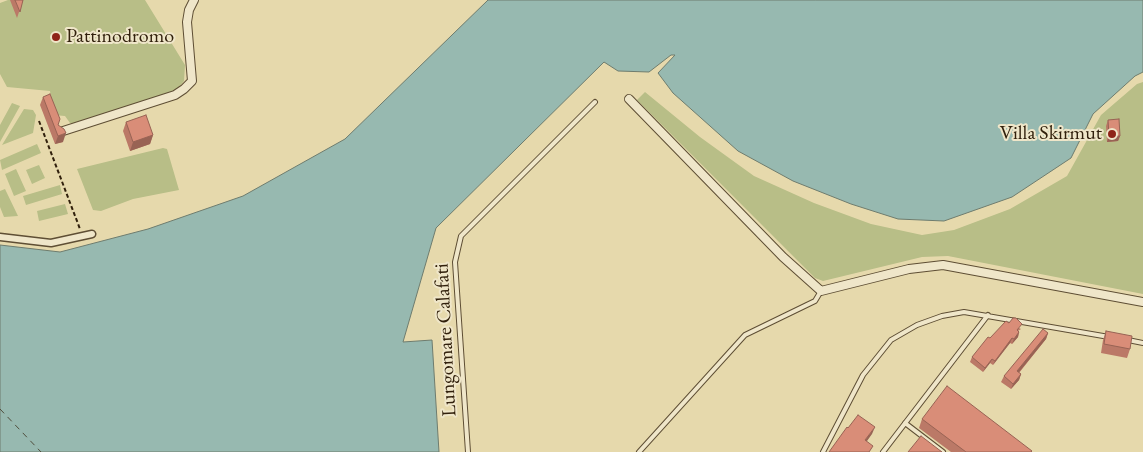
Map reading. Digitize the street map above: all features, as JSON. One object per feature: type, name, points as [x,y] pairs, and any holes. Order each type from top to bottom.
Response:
[{"type":"street","points":[[60,132],[175,95],[184,89],[192,81],[187,22],[189,10],[194,0]]},
{"type":"street","points":[[628,99],[776,250],[821,291],[909,270],[942,265],[1143,302]]},
{"type":"street","points":[[0,237],[51,243],[92,234]]},
{"type":"lane","name":"Lungomare Calafati","points":[[468,452],[455,262],[461,236],[595,102]]},
{"type":"lane","points":[[639,452],[745,335],[815,301],[821,291]]},
{"type":"lane","points":[[823,452],[863,375],[891,340],[917,325],[942,316],[964,312],[1114,338]]},
{"type":"lane","points":[[883,452],[988,315]]},
{"type":"lane","points":[[1124,340],[1143,343]]},
{"type":"lane","points":[[905,423],[943,452]]},
{"type":"path","points":[[48,122],[40,123],[83,236]]},
{"type":"green space","points":[[8,0],[145,0],[185,65],[184,81],[176,91],[170,94],[70,123],[65,116],[53,115],[50,91],[7,87],[0,74],[0,3]]},
{"type":"green space","points":[[1143,82],[1143,294],[948,256],[922,257],[823,281],[815,278],[637,100],[645,92],[700,137],[754,176],[814,203],[871,224],[922,235],[954,230],[1010,209],[1067,176],[1101,115],[1137,84]]},
{"type":"green space","points":[[12,103],[20,106],[0,142],[0,125]]},
{"type":"green space","points":[[24,109],[33,110],[36,115],[33,133],[2,145]]},
{"type":"green space","points":[[37,144],[41,153],[2,170],[0,160]]},
{"type":"green space","points":[[163,148],[167,149],[179,190],[133,199],[101,211],[93,210],[77,169]]},
{"type":"green space","points":[[39,165],[45,178],[32,184],[26,170]]},
{"type":"green space","points":[[16,169],[26,191],[14,196],[5,174]]},
{"type":"green space","points":[[60,185],[62,194],[26,205],[23,196]]},
{"type":"green space","points":[[5,189],[18,216],[4,217],[0,207],[0,191]]},
{"type":"green space","points":[[65,204],[68,214],[39,221],[37,211]]},
{"type":"water","points":[[488,0],[1143,0],[1143,72],[1135,76],[1093,114],[1071,158],[1012,197],[944,221],[898,219],[851,204],[793,181],[738,151],[673,93],[658,73],[675,55],[671,55],[649,72],[618,71],[604,62],[436,228],[403,342],[432,340],[439,452],[0,452],[0,245],[60,252],[148,229],[243,196],[345,139]]},
{"type":"building","points":[[15,0],[23,0],[20,12]]},
{"type":"building","points":[[50,94],[60,119],[58,125],[66,133],[58,136],[43,97]]},
{"type":"building","points":[[146,115],[153,135],[133,142],[126,122]]},
{"type":"building","points":[[1119,119],[1120,136],[1109,136],[1108,120]]},
{"type":"building","points":[[1013,318],[1016,318],[1022,324],[1017,330],[1019,332],[1014,339],[1012,338],[995,361],[992,359],[985,368],[972,357],[988,337],[990,338],[1006,321],[1009,323]]},
{"type":"building","points":[[1043,329],[1048,333],[1017,371],[1021,374],[1013,384],[1004,376]]},
{"type":"building","points":[[1106,331],[1132,336],[1130,349],[1104,344]]},
{"type":"building","points":[[947,386],[1032,451],[966,452],[922,419]]},
{"type":"building","points":[[858,415],[875,427],[865,440],[873,446],[869,452],[829,452],[847,427]]},
{"type":"building","points":[[921,436],[942,452],[908,452]]},
{"type":"ferry route","points":[[0,409],[41,452]]},
{"type":"place","name":"Pattinodromo","points":[[56,37]]},
{"type":"place","name":"Villa Skirmut","points":[[1112,134]]}]
